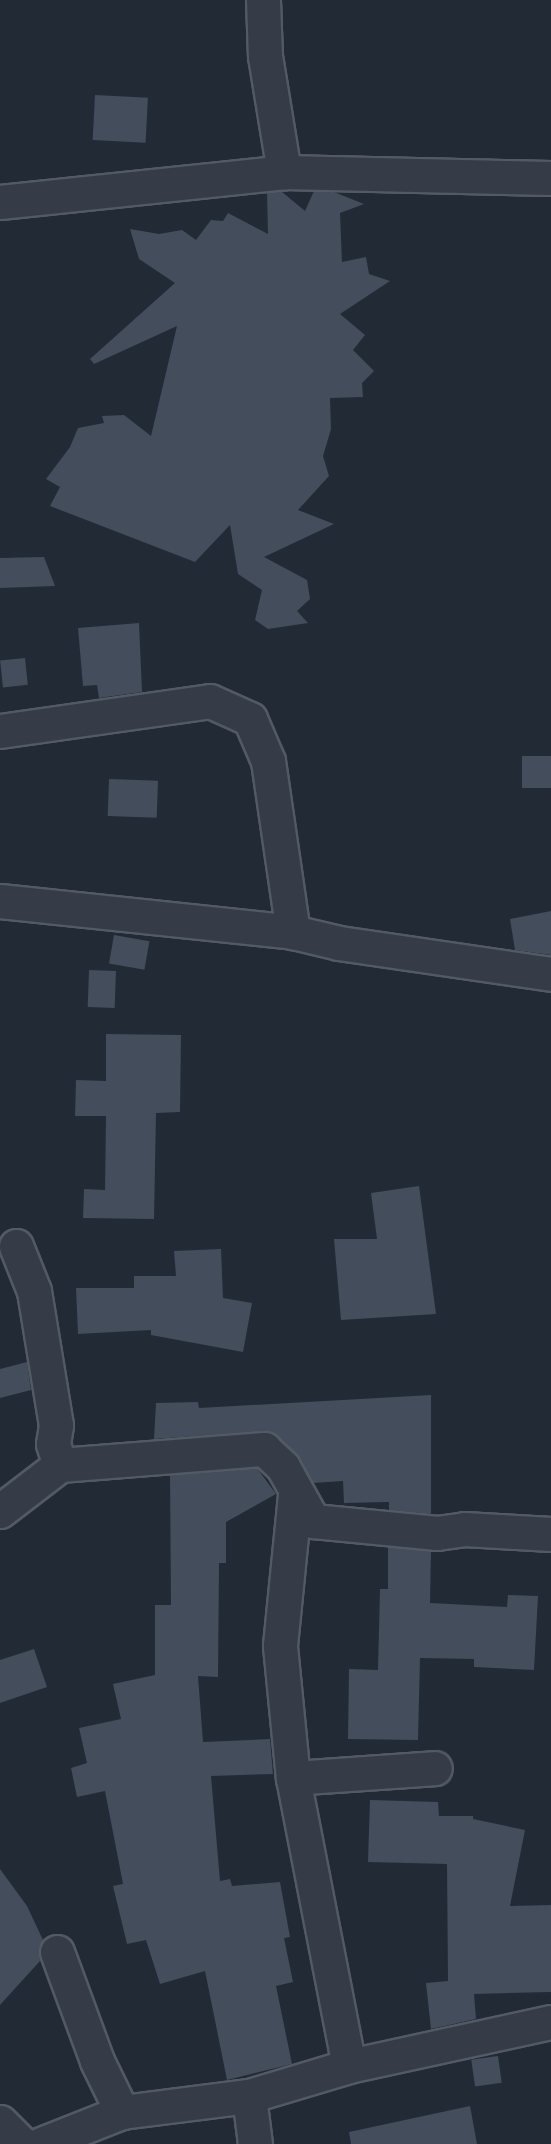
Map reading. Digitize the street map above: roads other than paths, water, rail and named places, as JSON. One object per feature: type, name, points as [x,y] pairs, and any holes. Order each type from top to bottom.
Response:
[{"type":"street","points":[[263,0],[265,56],[284,172]]},
{"type":"street","points":[[0,202],[284,172],[551,178]]},
{"type":"street","points":[[0,730],[210,701],[250,719],[268,761],[293,932]]},
{"type":"street","points":[[0,901],[293,932],[339,943],[551,974]]},
{"type":"street","points":[[5,1245],[34,1291],[56,1425],[53,1444],[60,1465]]},
{"type":"street","points":[[0,1511],[60,1465],[264,1449],[283,1467],[295,1495],[313,1521],[437,1533],[464,1529],[551,1534]]},
{"type":"street","points":[[295,1495],[280,1646],[293,1778],[349,2066]]},
{"type":"street","points":[[293,1778],[435,1768]]},
{"type":"street","points":[[57,1952],[98,2061],[122,2112]]},
{"type":"street","points":[[41,2144],[122,2112],[249,2096],[349,2066],[551,2022]]},
{"type":"street","points":[[249,2096],[255,2144]]},
{"type":"street","points":[[0,2122],[22,2144]]}]
